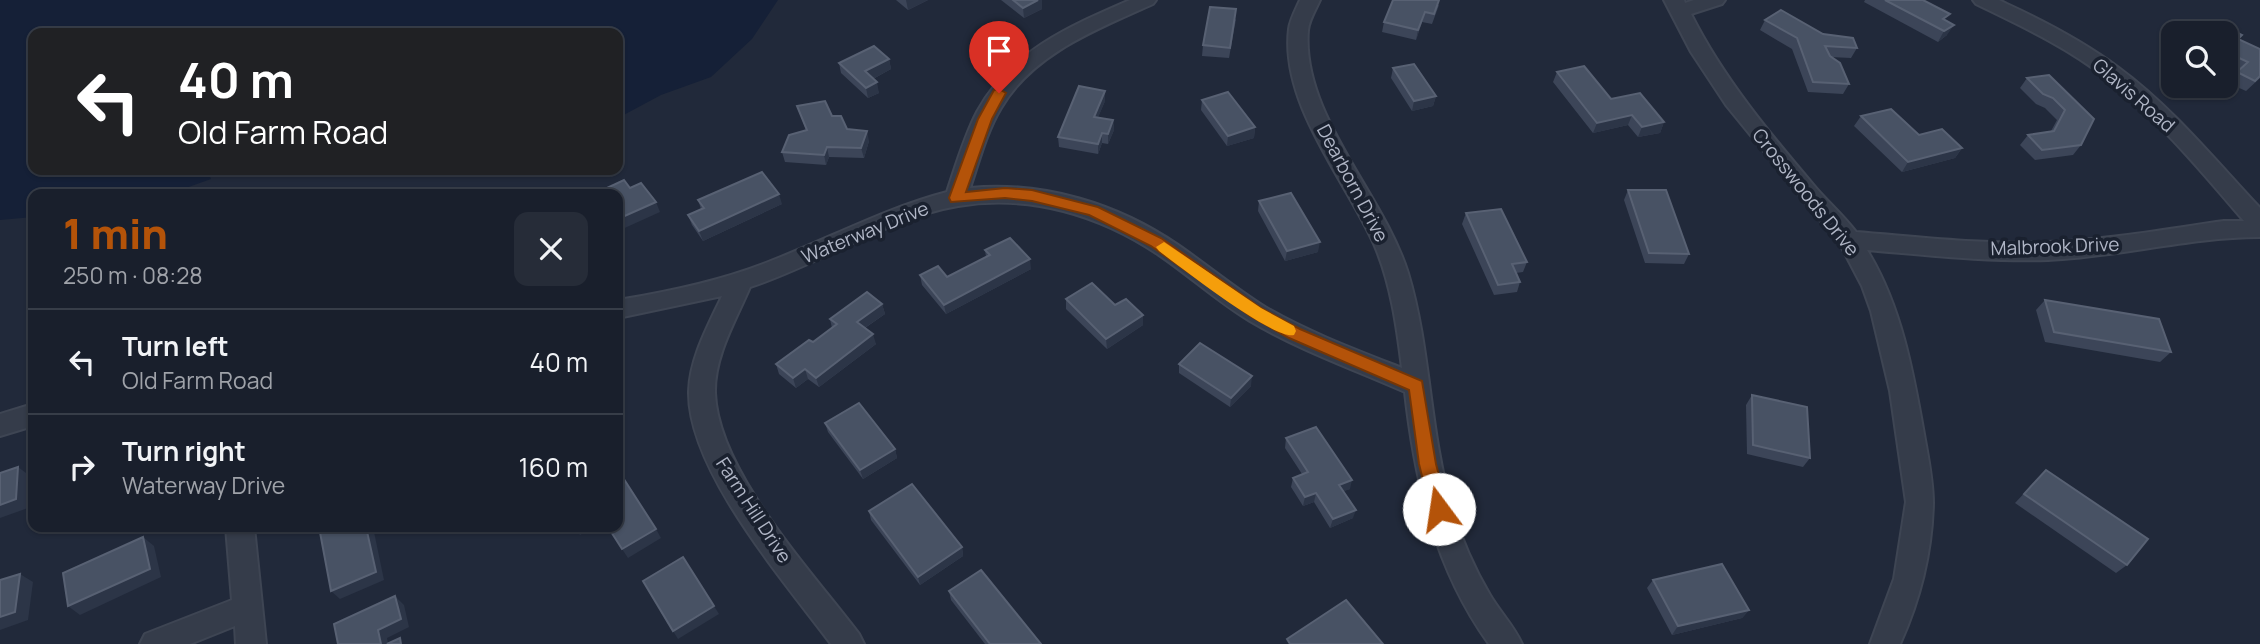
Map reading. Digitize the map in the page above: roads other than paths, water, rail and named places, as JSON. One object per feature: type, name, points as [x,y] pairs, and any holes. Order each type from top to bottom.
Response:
[{"type":"street","points":[[956,198],[985,119],[1012,76],[1025,64],[1062,41],[1146,0]]},
{"type":"street","name":"Dearborn Drive","points":[[1310,0],[1300,16],[1296,30],[1305,84],[1328,139],[1382,233],[1398,276],[1411,338],[1427,464],[1448,537],[1476,596],[1507,644]]},
{"type":"street","points":[[1677,6],[1715,0]]},
{"type":"street","name":"Glavis Road","points":[[1983,0],[2080,50],[2120,79],[2176,130],[2260,223]]},
{"type":"street","name":"Crosswoods Drive","points":[[1677,6],[1699,49],[1725,88],[1782,162],[1848,240],[1872,284],[1894,350],[1919,483],[1917,536],[1906,591],[1885,644]]},
{"type":"street","name":"Waterway Drive","points":[[623,308],[679,299],[740,282],[899,215],[956,198],[1018,194],[1060,200],[1093,211],[1156,242],[1255,312],[1294,334],[1417,386]]},
{"type":"street","name":"Malbrook Drive","points":[[1848,240],[1979,250],[2048,251],[2113,245],[2224,229],[2260,229]]},
{"type":"street","name":"Farm Hill Drive","points":[[740,282],[706,363],[701,394],[706,423],[716,452],[764,532],[849,644]]},
{"type":"street","points":[[0,425],[28,417]]},
{"type":"street","points":[[240,532],[251,644]]},
{"type":"street","points":[[155,644],[248,607]]},
{"type":"water","points":[[0,0],[778,0],[752,39],[711,77],[661,95],[623,115],[623,28],[28,28],[28,175],[209,175],[211,179],[183,189],[28,189],[28,217],[0,220]]}]
